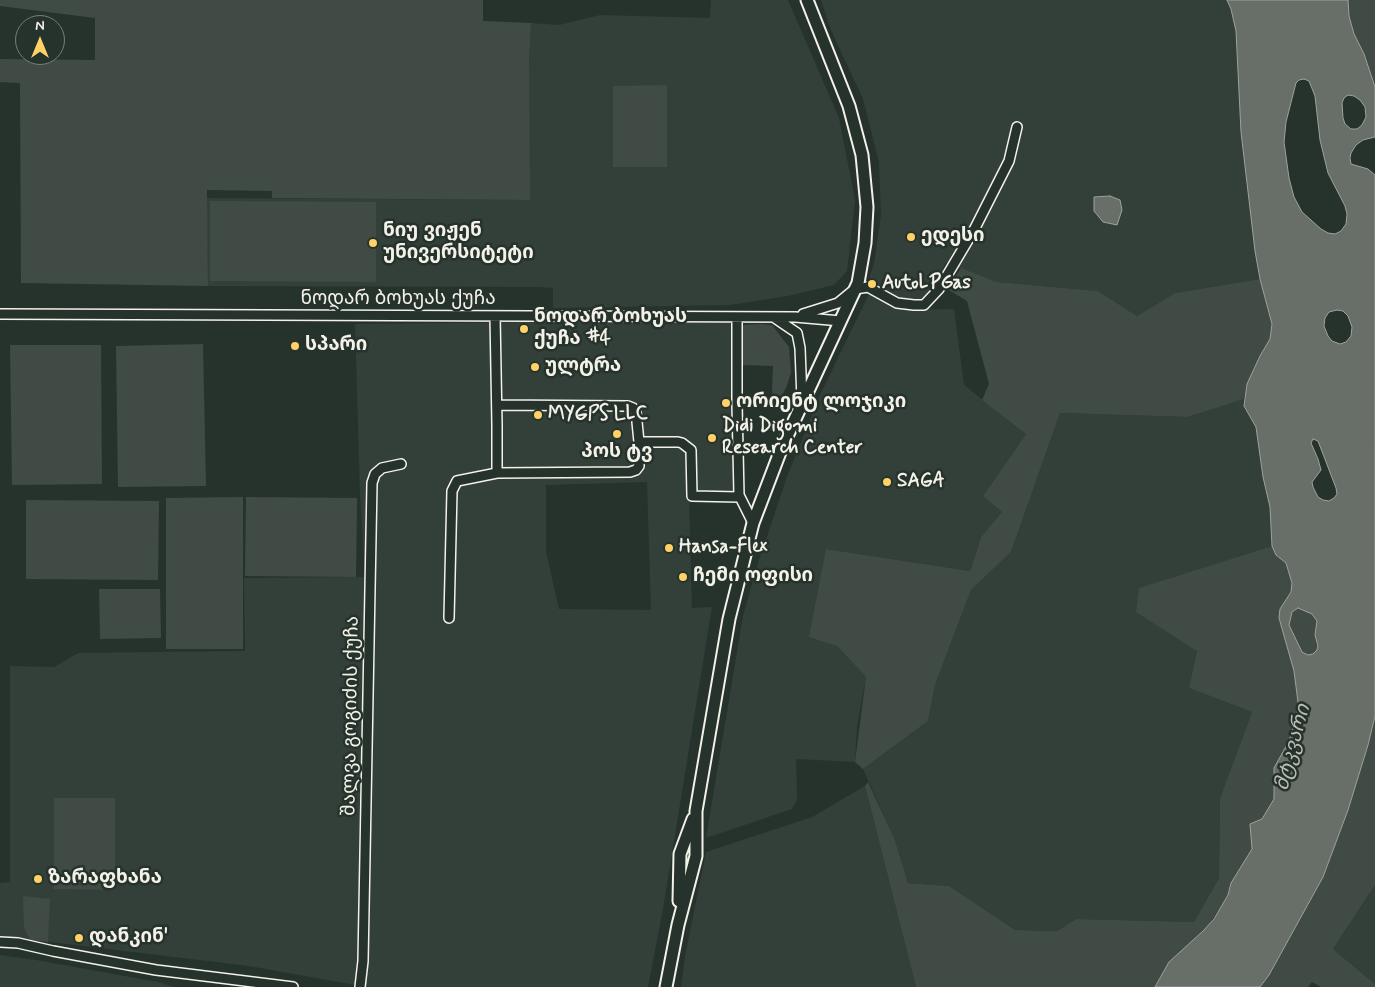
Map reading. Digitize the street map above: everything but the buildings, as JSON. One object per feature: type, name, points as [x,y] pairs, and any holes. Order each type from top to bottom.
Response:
[{"type":"main road","points":[[666,987],[678,925],[696,856],[696,811],[729,619],[753,523],[782,447],[858,283],[868,223],[862,155],[849,106],[807,0]]},
{"type":"main road","points":[[678,925],[680,854],[696,811]]},
{"type":"street","points":[[795,317],[838,303],[855,289],[868,287],[897,303],[924,305],[939,290],[974,230],[1009,161],[1017,127]]},
{"type":"street","name":"ნოდარ ბოხუას ქუჩა","points":[[0,314],[795,317],[841,321]]},
{"type":"street","points":[[495,316],[496,473]]},
{"type":"street","points":[[738,317],[739,497],[753,523]]},
{"type":"street","points":[[775,317],[797,333],[800,348],[803,403]]},
{"type":"street","points":[[449,618],[452,491],[457,481],[496,473],[633,471],[639,466],[636,412],[633,408],[628,406],[497,405]]},
{"type":"street","points":[[639,442],[678,442],[691,450],[692,496],[739,497]]},
{"type":"street","name":"შალვა გოგიძის ქუჩა","points":[[360,987],[364,961],[372,483],[375,474],[382,468],[401,464]]},
{"type":"street","points":[[680,854],[696,856]]},
{"type":"street","points":[[0,942],[18,943],[156,970],[293,987]]},
{"type":"shaded area","points":[[0,0],[483,0],[483,21],[531,23],[529,64],[530,200],[272,198],[272,191],[207,190],[208,286],[21,283],[20,83],[0,82],[0,59],[15,59],[15,65],[65,65],[65,60],[95,60],[95,18],[0,6]]},
{"type":"shaded area","points":[[711,0],[788,0],[839,118],[855,200],[847,271],[834,285],[788,296],[730,305],[553,308],[553,288],[539,287],[208,286],[206,198],[529,200],[529,64],[531,23],[559,25],[600,15],[710,18]]},
{"type":"shaded area","points":[[821,0],[1227,0],[1236,31],[1241,132],[1260,279],[1175,293],[1137,316],[1098,291],[997,282],[946,263],[924,300],[912,304],[897,297],[869,278],[874,263],[881,215],[879,162],[863,99],[830,28]]},
{"type":"shaded area","points":[[1348,0],[1375,0],[1375,87],[1364,54],[1354,34],[1349,16]]},
{"type":"shaded area","points":[[667,85],[667,167],[613,167],[613,86]]},
{"type":"shaded area","points":[[210,201],[376,202],[376,282],[210,281]]},
{"type":"shaded area","points":[[961,268],[997,282],[1098,291],[1137,316],[1175,293],[1260,279],[1272,324],[1270,339],[1247,384],[1244,399],[1188,417],[1060,413],[1011,552],[971,590],[935,685],[928,721],[863,769],[855,762],[866,677],[837,646],[809,637],[826,549],[970,571],[981,537],[1002,512],[983,496],[1026,434],[982,400],[989,384],[967,301],[947,289]]},
{"type":"shaded area","points":[[870,292],[906,310],[954,309],[964,385],[1026,434],[983,496],[1002,512],[981,537],[970,571],[826,549],[837,646],[866,677],[857,727],[855,762],[796,759],[797,800],[792,809],[706,838],[743,616],[757,566],[788,474],[819,397]]},
{"type":"shaded area","points":[[731,320],[734,498],[689,498],[692,608],[712,607],[663,909],[648,987],[366,987],[249,966],[0,936],[0,883],[10,882],[10,666],[54,667],[78,653],[245,651],[244,578],[365,577],[360,495],[355,324]],"holes":[[[647,482],[651,610],[559,609],[546,552],[546,485]]]},
{"type":"shaded area","points":[[741,325],[772,325],[789,347],[791,373],[786,388],[777,404],[773,399],[773,366],[742,365]]},
{"type":"shaded area","points":[[203,344],[206,486],[118,487],[116,346]]},
{"type":"shaded area","points":[[10,345],[101,345],[102,484],[12,485]]},
{"type":"shaded area","points":[[1244,399],[1245,406],[1256,427],[1263,477],[1270,507],[1272,546],[1140,588],[1197,651],[1189,688],[1252,712],[1220,798],[1219,878],[1194,922],[1076,919],[1057,931],[1015,930],[949,886],[908,883],[895,840],[863,769],[928,721],[935,685],[971,590],[1011,552],[1060,413],[1188,417]]},
{"type":"shaded area","points":[[243,497],[243,649],[166,649],[166,498]]},
{"type":"shaded area","points":[[246,497],[357,498],[356,577],[245,576]]},
{"type":"shaded area","points":[[26,500],[159,501],[158,580],[26,579]]},
{"type":"shaded area","points":[[1272,546],[1276,555],[1286,563],[1292,583],[1291,592],[1284,602],[1282,628],[1294,670],[1298,702],[1296,720],[1289,741],[1274,768],[1274,799],[1262,819],[1250,824],[1252,849],[1231,883],[1228,895],[1213,919],[1203,931],[1169,962],[1155,987],[916,987],[865,786],[868,782],[895,840],[908,883],[949,886],[1015,930],[1057,931],[1076,919],[1194,922],[1219,878],[1220,798],[1252,712],[1189,688],[1197,651],[1136,612],[1139,588]]},
{"type":"shaded area","points":[[99,589],[160,589],[161,638],[100,639]]},
{"type":"shaded area","points":[[1298,608],[1312,614],[1317,621],[1315,635],[1318,646],[1313,654],[1308,655],[1302,652],[1289,625],[1292,612]]},
{"type":"shaded area","points":[[1375,716],[1375,885],[1333,949],[1375,984],[1375,987],[1321,987],[1312,982],[1308,987],[1260,987],[1269,975],[1323,877],[1348,810]]},
{"type":"shaded area","points":[[865,786],[916,987],[681,987],[685,956],[706,852],[812,817]]},
{"type":"shaded area","points":[[54,798],[115,798],[115,890],[54,889]]},
{"type":"shaded area","points":[[1375,885],[1375,984],[1333,949]]},
{"type":"shaded area","points":[[23,896],[50,899],[48,942],[30,940],[24,928]]},
{"type":"shaded area","points":[[0,955],[158,982],[175,987],[0,987]]},
{"type":"water","name":"მტკვარი","points":[[1227,0],[1348,0],[1349,16],[1354,34],[1364,54],[1375,87],[1375,137],[1363,140],[1356,145],[1350,158],[1351,164],[1368,169],[1375,175],[1375,716],[1348,810],[1323,877],[1269,975],[1260,987],[1155,987],[1169,962],[1214,919],[1228,895],[1231,883],[1252,849],[1250,824],[1262,819],[1274,799],[1274,768],[1289,741],[1296,719],[1298,702],[1294,671],[1279,618],[1280,609],[1291,592],[1292,583],[1286,563],[1276,555],[1272,546],[1270,507],[1263,477],[1256,427],[1244,406],[1247,384],[1270,339],[1272,324],[1255,251],[1241,132],[1236,31]],"holes":[[[1299,80],[1309,81],[1315,96],[1320,140],[1328,173],[1345,206],[1347,214],[1346,224],[1341,231],[1335,234],[1321,229],[1302,212],[1294,197],[1289,178],[1284,142],[1286,122],[1296,83]],[[1348,95],[1354,96],[1365,107],[1366,117],[1362,125],[1357,129],[1351,129],[1345,124],[1342,103]],[[1343,311],[1348,316],[1352,327],[1351,336],[1346,342],[1340,344],[1332,341],[1328,336],[1324,326],[1325,318],[1329,312]],[[1313,439],[1318,441],[1336,488],[1337,494],[1329,501],[1318,497],[1313,487],[1312,482],[1321,470],[1311,443]],[[1298,608],[1312,614],[1317,621],[1315,635],[1318,646],[1313,654],[1308,655],[1302,652],[1289,625],[1292,612]]]},
{"type":"water","points":[[1110,196],[1120,200],[1122,210],[1117,225],[1103,222],[1094,211],[1094,197]]},
{"type":"place","name":"ედესი","points":[[911,237]]},
{"type":"place","name":"ნიუ ვიჟენ უნივერსიტეტი","points":[[373,243]]},
{"type":"place","name":"AutoLPGas","points":[[872,284]]},
{"type":"place","name":"ნოდარ ბოხუას ქუჩა #4","points":[[524,329]]},
{"type":"place","name":"სპარი","points":[[295,346]]},
{"type":"place","name":"ულტრა","points":[[535,367]]},
{"type":"place","name":"ორიენტ ლოჯიკი","points":[[726,403]]},
{"type":"place","name":"MYGPS LLC","points":[[538,415]]},
{"type":"place","name":"პოს ტვ","points":[[617,434]]},
{"type":"place","name":"Didi Digomi Research Center","points":[[712,438]]},
{"type":"place","name":"SAGA","points":[[887,482]]},
{"type":"place","name":"Hansa-Flex","points":[[669,548]]},
{"type":"place","name":"ჩემი ოფისი","points":[[683,577]]},
{"type":"place","name":"ზარაფხანა","points":[[38,879]]},
{"type":"place","name":"დანკინ'","points":[[79,938]]}]
